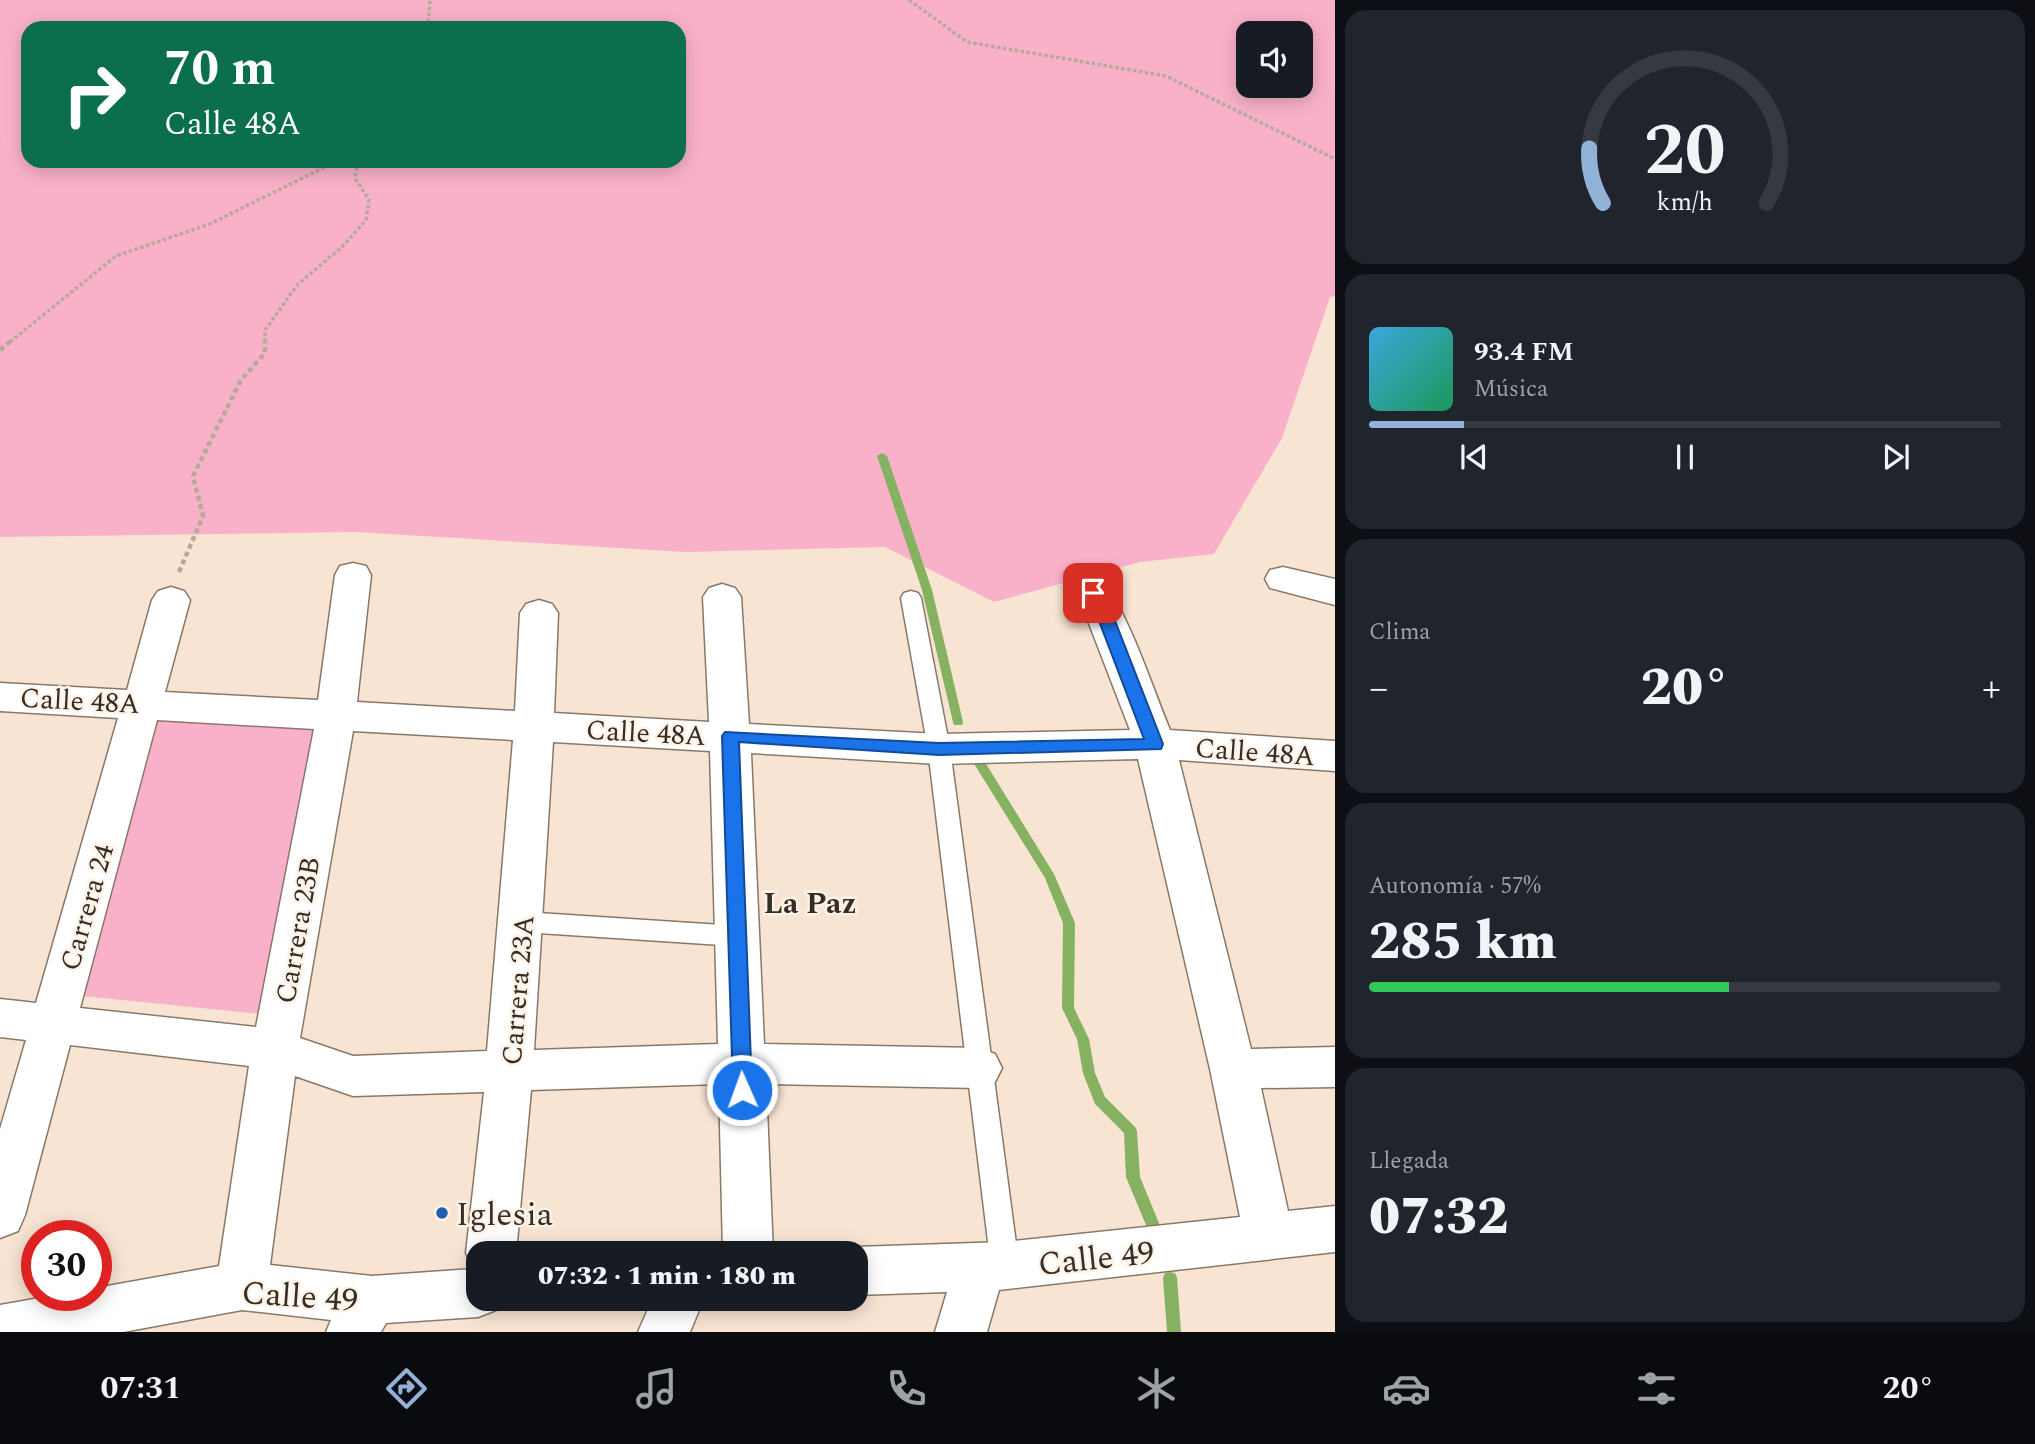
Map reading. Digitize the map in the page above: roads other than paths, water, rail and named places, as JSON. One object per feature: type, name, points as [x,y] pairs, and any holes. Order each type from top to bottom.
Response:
[{"type":"street","name":"Carrera 23B","points":[[242,1286],[275,1049],[336,715],[353,575]]},
{"type":"street","points":[[1283,579],[1335,592]]},
{"type":"street","points":[[1093,593],[1107,621],[1155,744],[1233,1069],[1269,1237]]},
{"type":"street","points":[[722,597],[730,736],[748,1241]]},
{"type":"street","name":"Carrera 24","points":[[0,1215],[171,600]]},
{"type":"street","points":[[534,727],[539,613]]},
{"type":"street","name":"Calle 48A","points":[[0,697],[939,749],[1155,744],[1335,756]]},
{"type":"street","name":"Carrera 23A","points":[[492,1241],[511,1069],[523,922],[534,727]]},
{"type":"street","points":[[0,1018],[275,1049],[353,1076],[741,1063],[872,1068],[979,1068]]},
{"type":"street","points":[[1233,1069],[1335,1067]]},
{"type":"street","name":"Calle 49","points":[[868,1270],[993,1266],[1335,1230]]},
{"type":"street","points":[[961,1332],[993,1266]]},
{"type":"street","name":"Calle 49","points":[[0,1330],[242,1286],[362,1316],[466,1295]]},
{"type":"street","points":[[664,1332],[673,1311]]},
{"type":"lane","points":[[911,598],[939,749],[979,1068],[993,1266]]},
{"type":"lane","points":[[523,922],[737,936]]},
{"type":"waterway","points":[[882,456],[927,590],[958,722]]},
{"type":"waterway","points":[[979,762],[1050,877],[1069,923],[1068,1008],[1083,1039],[1089,1073],[1100,1100],[1130,1131],[1133,1177],[1156,1233]]},
{"type":"waterway","points":[[1170,1278],[1174,1332]]},
{"type":"place","name":"Iglesia","points":[[442,1213]]},
{"type":"district","name":"La Paz","points":[[810,903]]}]
